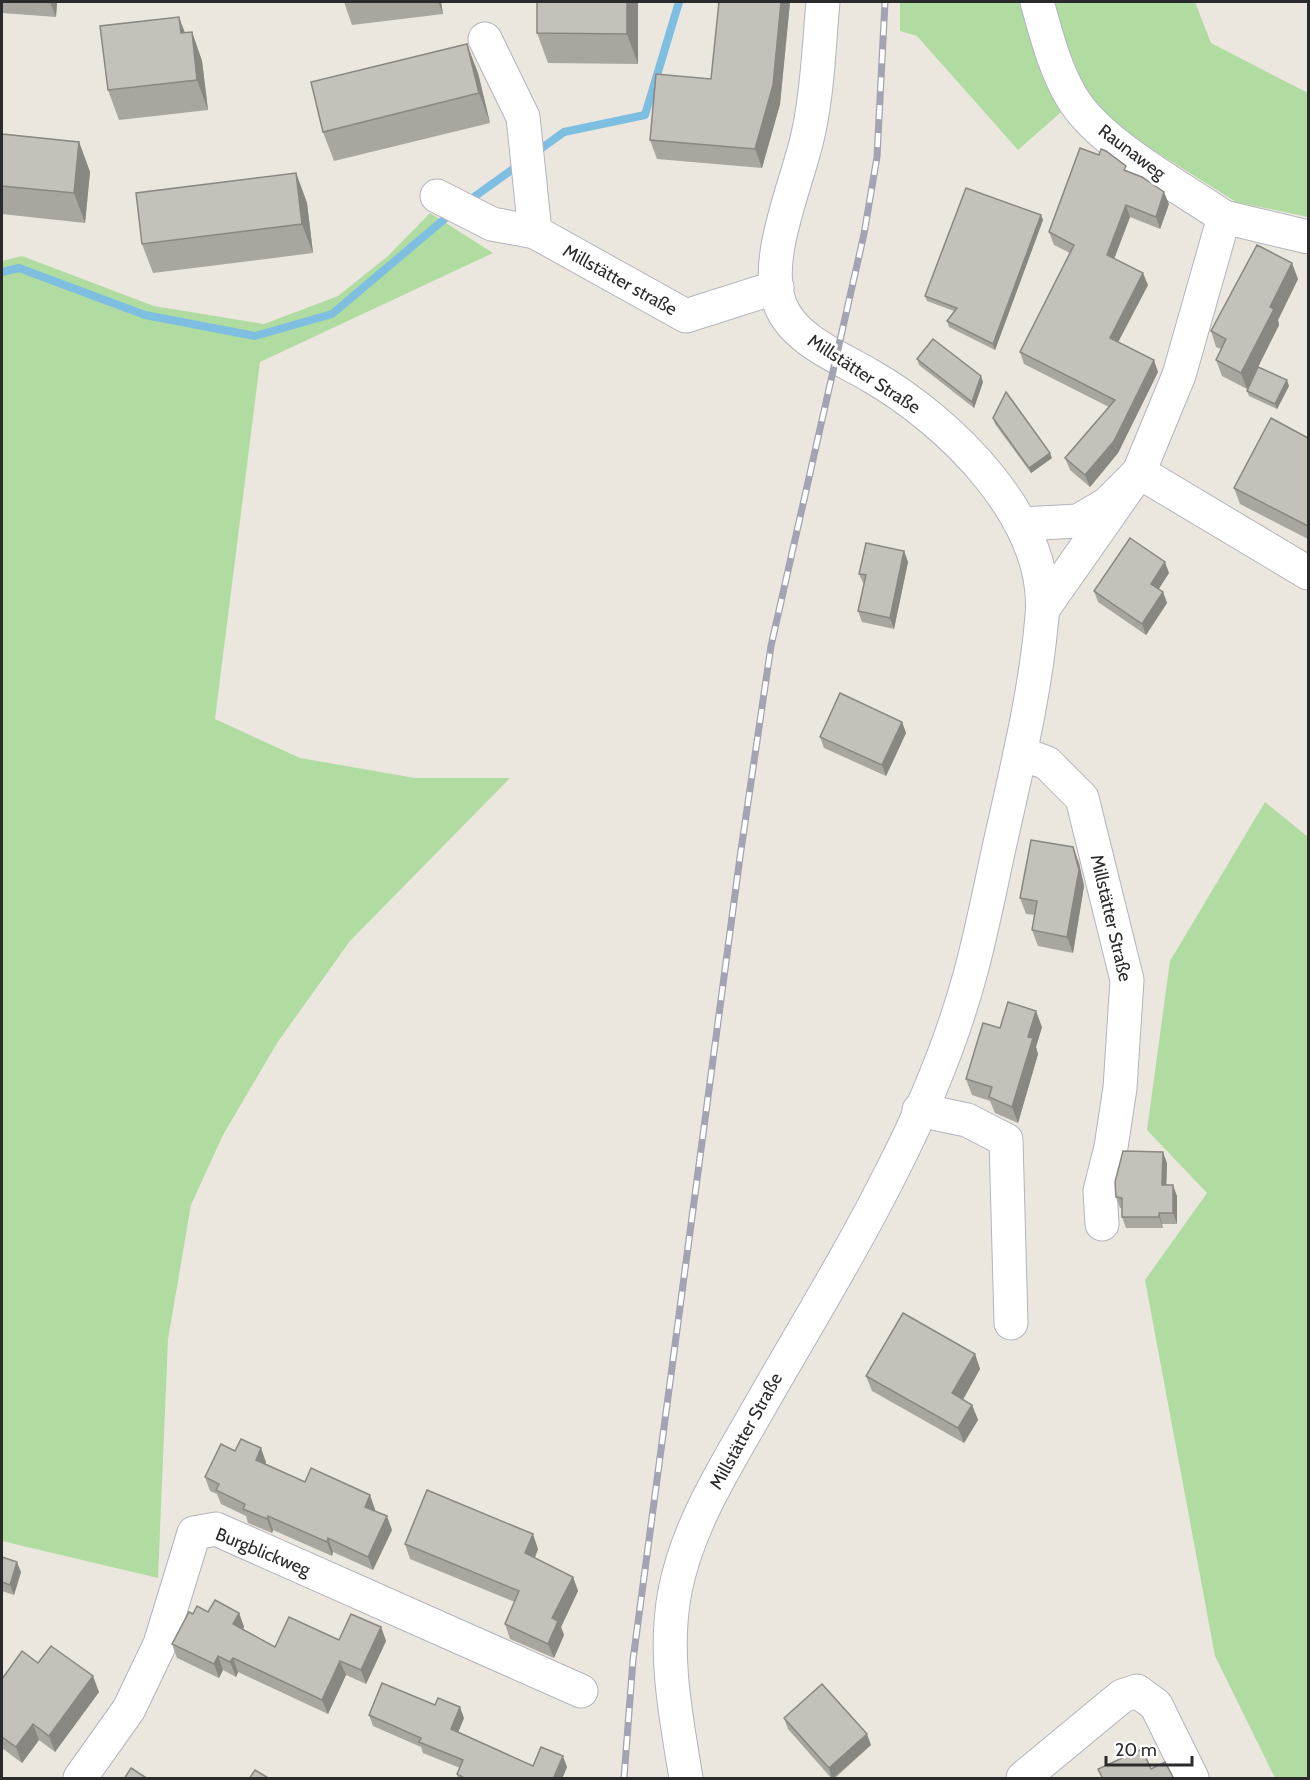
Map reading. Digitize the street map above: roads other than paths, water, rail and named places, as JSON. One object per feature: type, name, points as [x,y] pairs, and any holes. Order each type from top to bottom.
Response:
[{"type":"street","name":"Millstätter Straße","points":[[686,1779],[675,1711],[670,1642],[675,1592],[689,1541],[718,1480],[894,1168],[949,1042],[970,974],[1028,720],[1043,609],[1038,570],[1022,524],[973,457],[907,399],[811,344],[780,308],[777,287],[782,228],[809,130],[823,2]]},
{"type":"street","name":"Raunaweg","points":[[1037,2],[1052,53],[1071,97],[1102,133],[1126,152],[1224,217],[1308,237]]},
{"type":"street","points":[[485,39],[523,117],[535,232]]},
{"type":"street","name":"Millstätter straße","points":[[437,196],[492,224],[535,232],[686,316],[777,287]]},
{"type":"street","points":[[1043,609],[1139,472],[1179,375],[1224,217]]},
{"type":"street","points":[[1022,524],[1078,521],[1107,504],[1139,472]]},
{"type":"street","points":[[1139,472],[1308,573]]},
{"type":"street","name":"Millstätter Straße","points":[[1020,753],[1047,763],[1082,798],[1127,980],[1120,1088],[1111,1147],[1100,1191],[1102,1224]]},
{"type":"street","points":[[919,1110],[967,1120],[1006,1140],[1011,1323]]},
{"type":"street","name":"Burgblickweg","points":[[80,1779],[129,1709],[160,1644],[194,1533],[216,1529],[581,1691]]},
{"type":"street","points":[[1023,1779],[1122,1696],[1137,1691],[1156,1704],[1192,1779]]},
{"type":"waterway","points":[[535,153],[564,132],[645,115],[679,2]]},
{"type":"waterway","points":[[467,202],[520,164]]},
{"type":"waterway","points":[[2,272],[19,268],[145,315],[255,336],[332,314],[454,211]]},
{"type":"railway","points":[[624,1778],[633,1660],[740,857],[771,646],[864,234],[877,157],[885,2]]}]
